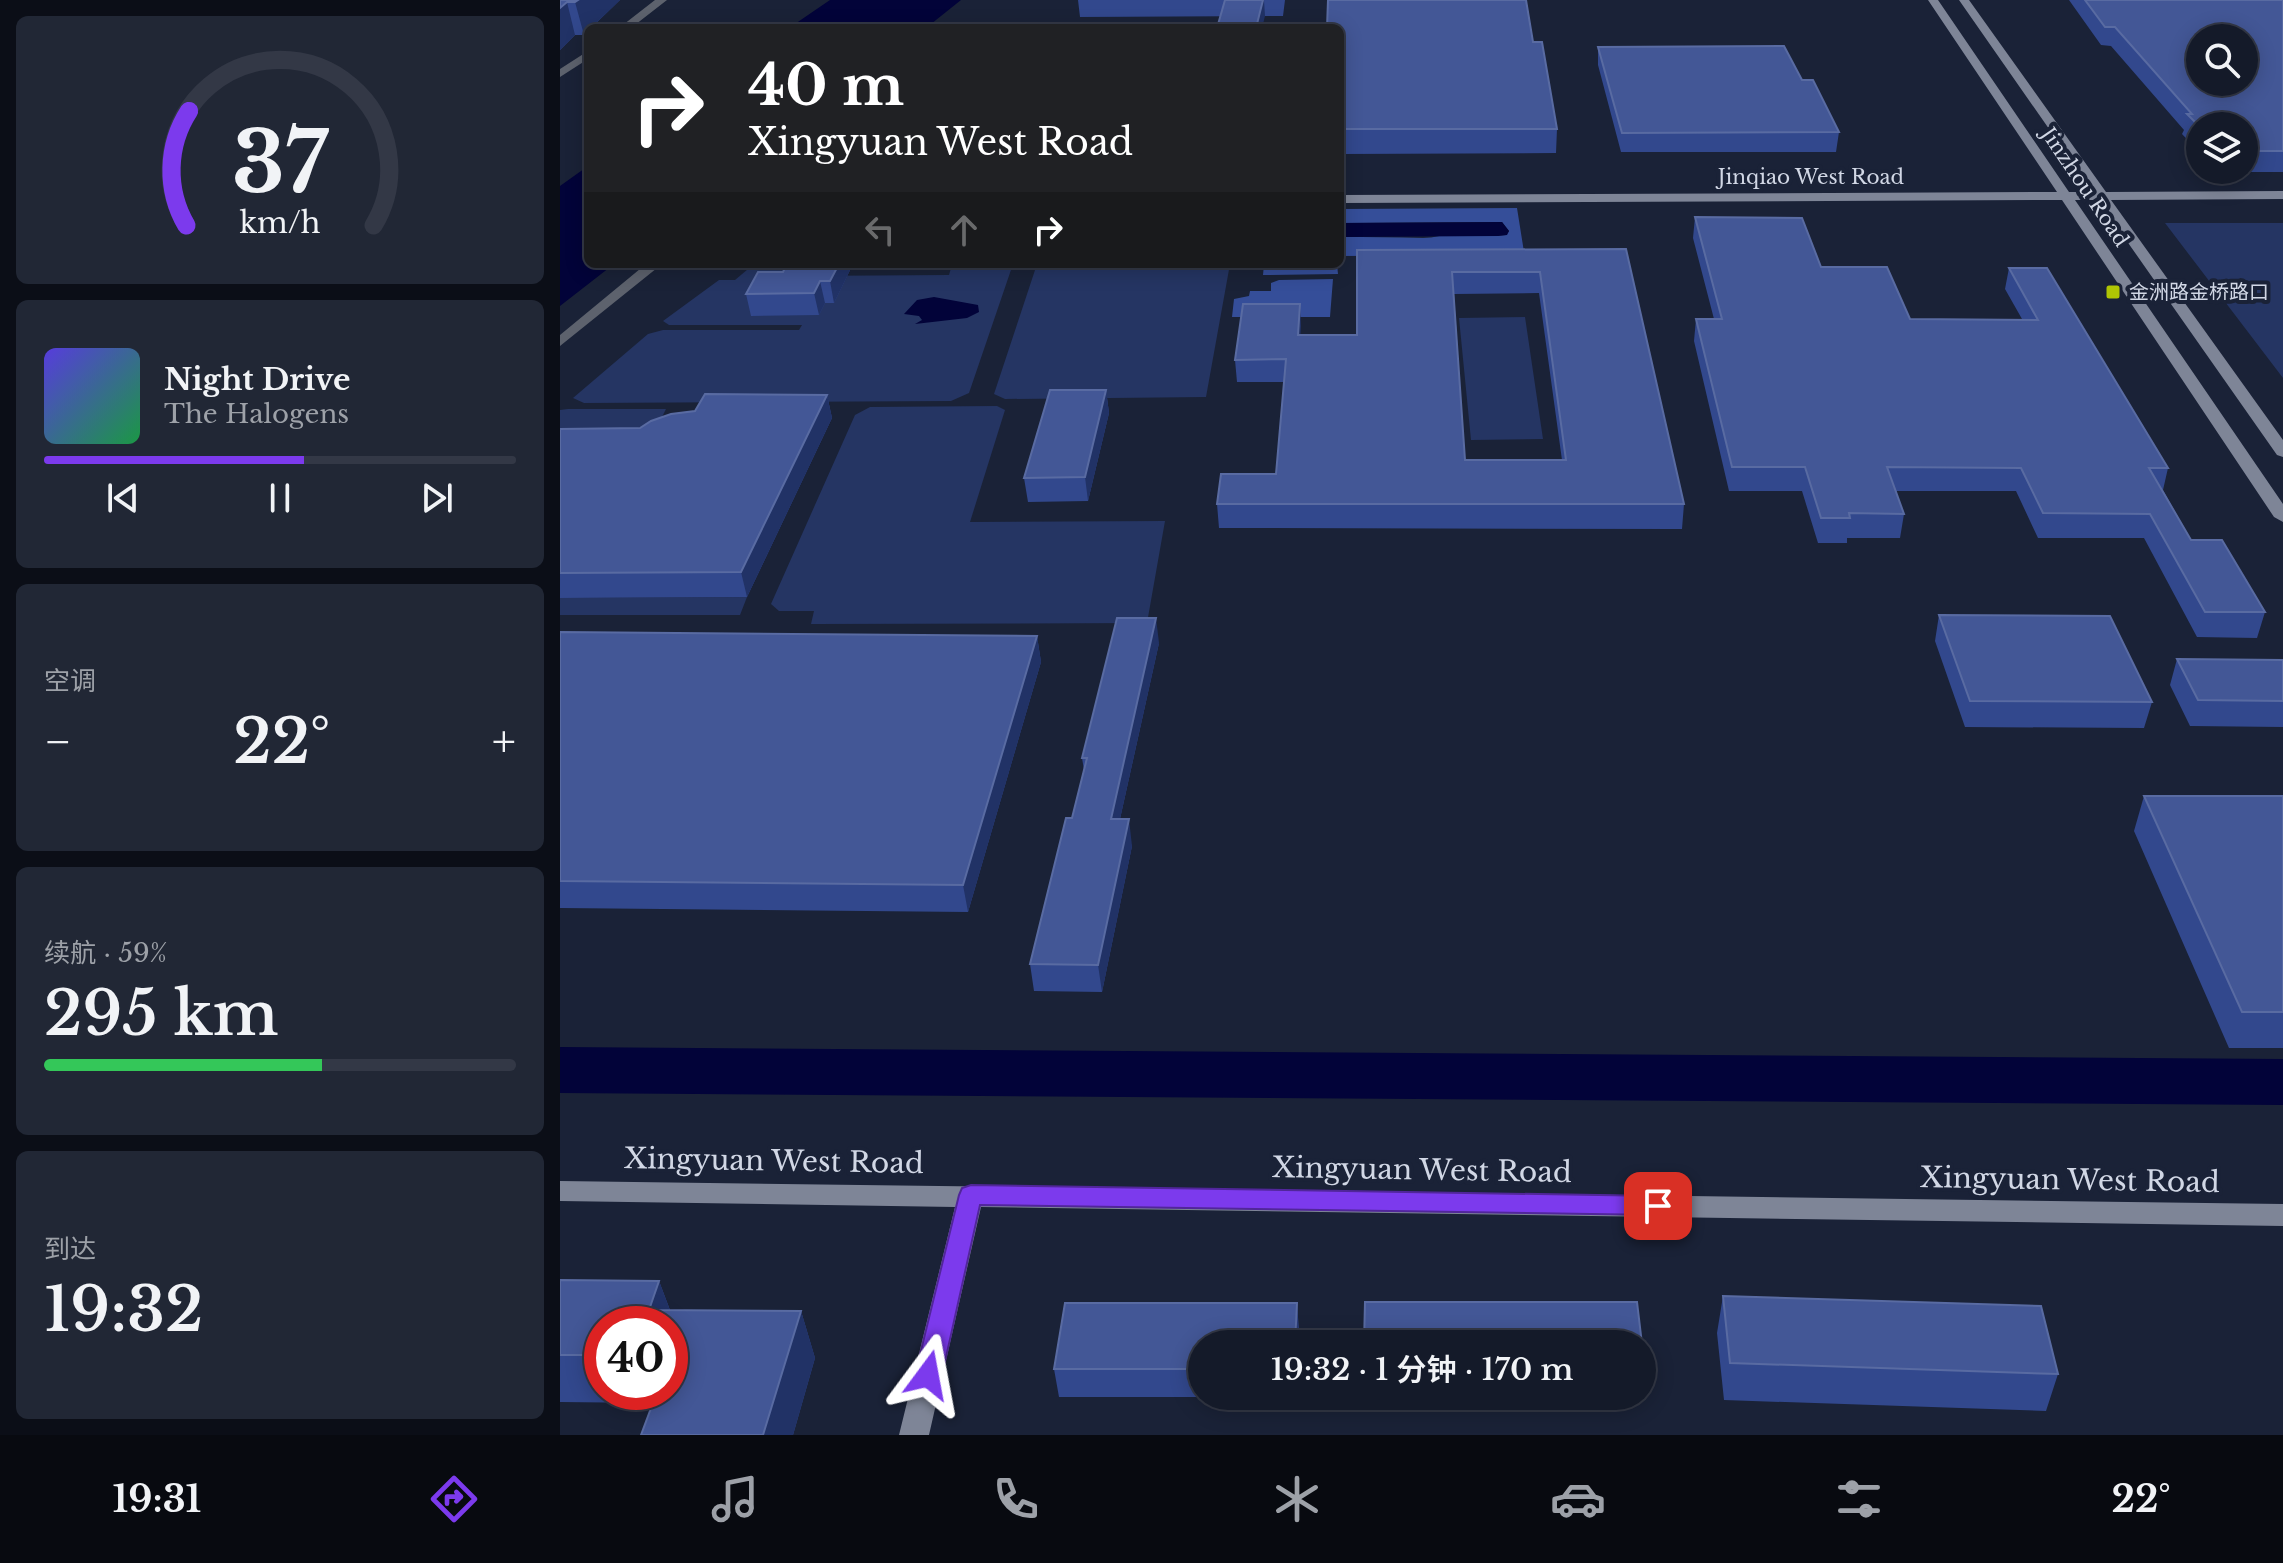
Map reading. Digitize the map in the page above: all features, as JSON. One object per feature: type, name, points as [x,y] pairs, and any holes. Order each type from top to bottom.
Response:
[{"type":"main road","name":"Jinzhou Road","points":[[1933,0],[2283,517]]},
{"type":"main road","name":"Jinzhou Road","points":[[1964,0],[2283,452]]},
{"type":"main road","name":"Jinqiao West Road","points":[[1344,199],[2283,195]]},
{"type":"main road","name":"Xingyuan West Road","points":[[560,1191],[2283,1215]]},
{"type":"main road","points":[[914,1435],[971,1195]]},
{"type":"street","points":[[629,24],[662,0]]},
{"type":"street","points":[[560,74],[584,57]]},
{"type":"street","points":[[560,342],[650,268]]},
{"type":"shaded area","points":[[830,0],[961,0],[931,24],[795,24]]},
{"type":"shaded area","points":[[584,169],[584,268],[609,268],[560,306],[560,186]]},
{"type":"shaded area","points":[[1517,208],[1524,252],[1519,255],[1344,256],[1344,237],[1500,236],[1509,231],[1502,222],[1344,223],[1344,209]]},
{"type":"shaded area","points":[[1502,222],[1509,231],[1507,235],[1498,236],[1344,237],[1344,223]]},
{"type":"shaded area","points":[[2165,223],[2283,223],[2283,378]]},
{"type":"shaded area","points":[[749,268],[801,268],[797,276],[949,275],[951,268],[1012,268],[969,393],[951,401],[584,403],[573,398],[648,334],[663,330],[799,330],[802,325],[669,325],[663,321],[719,280],[735,280]]},
{"type":"shaded area","points":[[1036,268],[1229,268],[1206,397],[1005,399],[994,394]]},
{"type":"shaded area","points":[[1264,268],[1337,268],[1338,274],[1263,275]]},
{"type":"shaded area","points":[[1333,279],[1330,317],[1232,317],[1234,299],[1249,296],[1250,291],[1271,291],[1271,283],[1279,280]]},
{"type":"shaded area","points":[[934,297],[978,305],[979,312],[967,318],[915,324],[922,320],[919,316],[904,314],[917,300]]},
{"type":"shaded area","points":[[1525,317],[1543,439],[1471,440],[1459,318]]},
{"type":"shaded area","points":[[997,406],[1005,410],[970,522],[1165,521],[1147,623],[811,624],[814,611],[779,611],[771,604],[855,415],[870,407]]},
{"type":"shaded area","points":[[666,409],[657,427],[639,427],[623,452],[560,452],[560,410]]},
{"type":"shaded area","points":[[747,597],[740,615],[560,615],[560,598]]},
{"type":"building","points":[[560,0],[578,0],[567,2],[560,8]]},
{"type":"building","points":[[1225,0],[1263,0],[1257,24],[1218,24]]},
{"type":"building","points":[[1328,0],[1526,0],[1533,42],[1542,42],[1557,129],[1344,129],[1344,24],[1327,24]]},
{"type":"building","points":[[2085,0],[2283,0],[2283,151],[2258,151],[2258,112],[2190,112],[2115,27],[2105,27]]},
{"type":"building","points":[[1784,46],[1802,80],[1813,80],[1839,132],[1622,133],[1598,47]]},
{"type":"building","points":[[1695,217],[1802,218],[1821,267],[1887,267],[1910,319],[2038,320],[2009,268],[2047,268],[2168,468],[2149,468],[2191,540],[2222,540],[2265,612],[2205,612],[2150,514],[2043,513],[2021,468],[1887,467],[1904,514],[1849,513],[1850,518],[1821,518],[1805,467],[1732,467],[1696,319],[1722,319]]},
{"type":"building","points":[[1626,249],[1684,504],[1217,504],[1221,474],[1276,474],[1286,359],[1235,360],[1243,304],[1300,304],[1298,335],[1357,335],[1357,250]],"holes":[[[1452,272],[1540,272],[1566,460],[1465,460]]]},
{"type":"building","points":[[785,268],[837,268],[830,281],[820,281],[814,293],[746,294],[758,272],[783,272]]},
{"type":"building","points":[[1050,390],[1106,390],[1085,477],[1024,478]]},
{"type":"building","points":[[705,394],[827,395],[741,572],[560,573],[560,429],[640,428],[671,414],[695,411]]},
{"type":"building","points":[[1939,615],[2110,616],[2152,702],[1970,701]]},
{"type":"building","points":[[1117,618],[1156,618],[1111,819],[1129,819],[1098,965],[1030,964],[1066,818],[1072,818],[1087,758],[1082,758]]},
{"type":"building","points":[[560,632],[1037,636],[963,885],[560,881]]},
{"type":"building","points":[[2177,659],[2283,660],[2283,701],[2198,700]]},
{"type":"building","points":[[2144,796],[2283,796],[2283,1012],[2242,1012]]},
{"type":"building","points":[[560,1280],[659,1281],[650,1306],[584,1306],[584,1355],[560,1355]]},
{"type":"building","points":[[1723,1296],[2041,1306],[2058,1374],[1730,1363]]},
{"type":"building","points":[[1365,1302],[1637,1302],[1640,1330],[1364,1330]]},
{"type":"building","points":[[1065,1303],[1297,1303],[1296,1330],[1188,1330],[1188,1369],[1054,1369]]},
{"type":"building","points":[[688,1310],[801,1311],[763,1435],[641,1435],[650,1410],[688,1410]]},
{"type":"waterway","points":[[560,1070],[2283,1082]]},
{"type":"place","name":"金洲路金桥路口","points":[[2113,292]]},
{"type":"route","points":[[928,1375],[971,1195],[1658,1206]]}]
